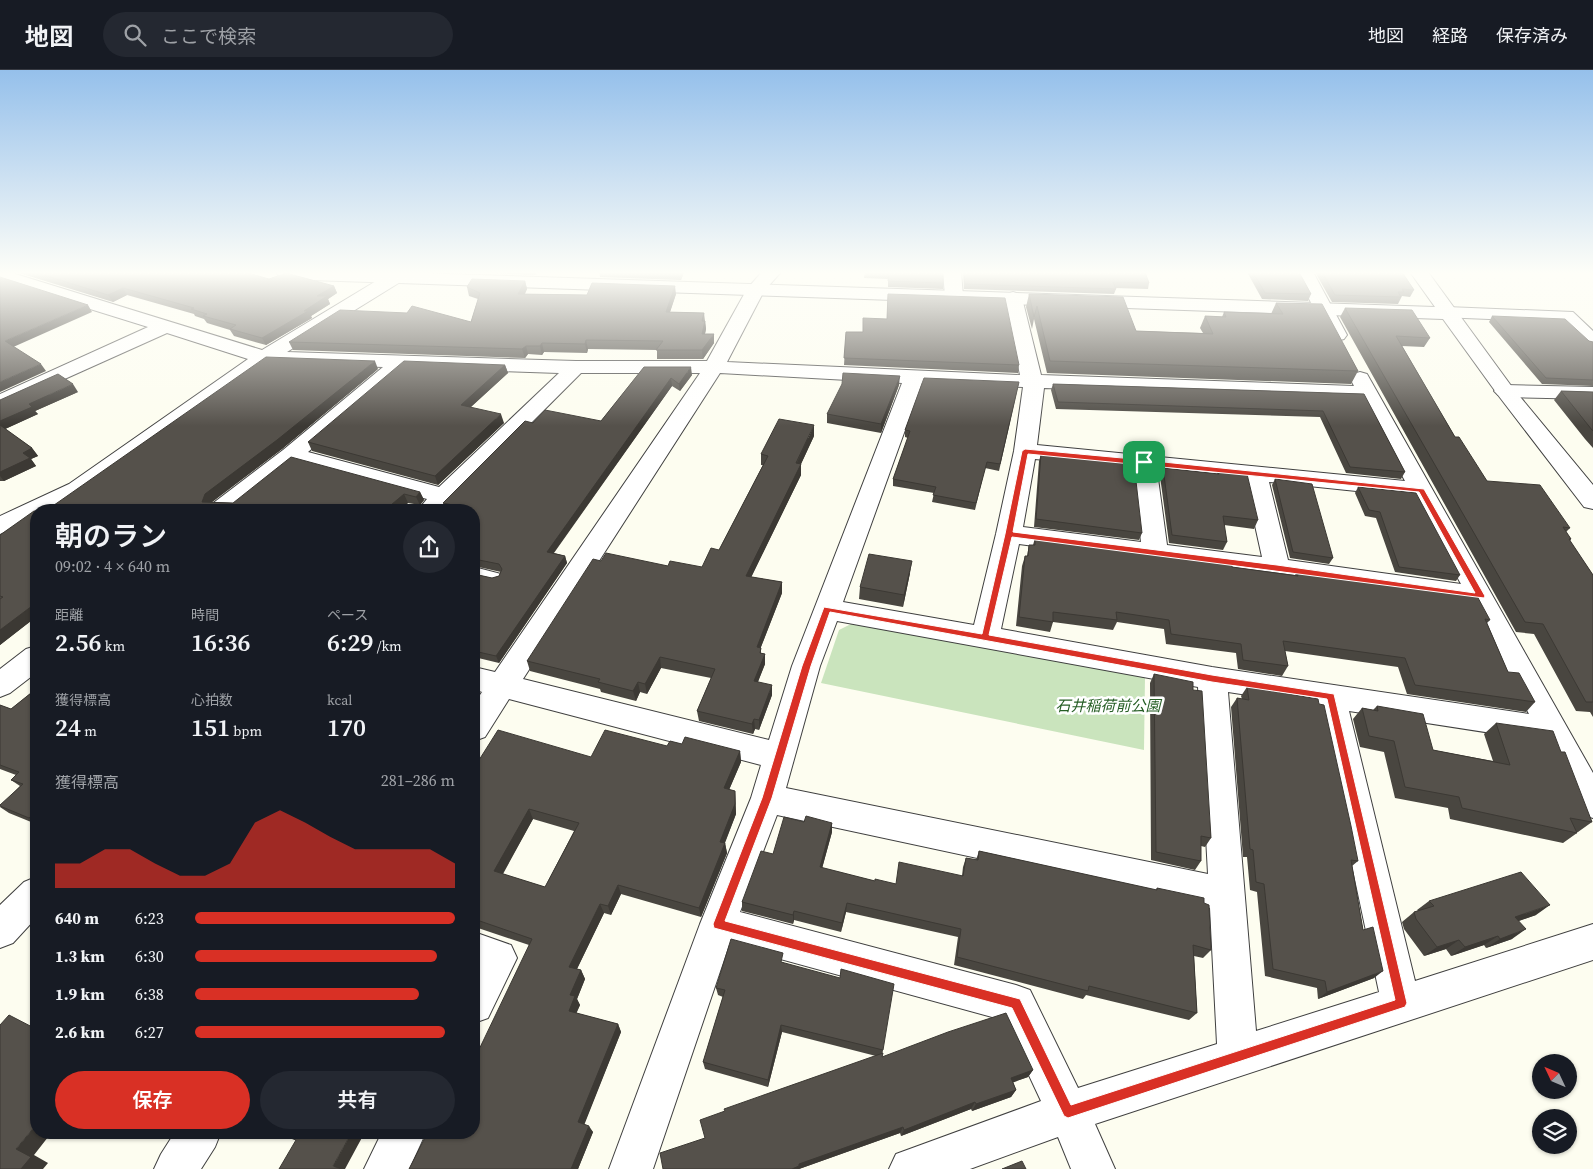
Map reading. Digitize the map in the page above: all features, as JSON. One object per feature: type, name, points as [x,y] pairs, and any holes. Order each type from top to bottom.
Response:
[{"type":"street","points":[[153,323],[264,357],[576,367],[714,367],[914,377],[1368,393]]},
{"type":"street","points":[[46,504],[77,489],[264,357],[320,323]]},
{"type":"street","points":[[480,719],[714,367],[738,323]]},
{"type":"street","points":[[985,637],[1009,534],[1025,451],[1034,390],[1030,380],[1018,323]]},
{"type":"street","points":[[1331,323],[1593,804]]},
{"type":"street","points":[[1455,323],[1505,391],[1593,501]]},
{"type":"street","points":[[1574,323],[1593,341]]},
{"type":"street","points":[[1,399],[164,327]]},
{"type":"street","points":[[229,504],[291,455],[402,362]]},
{"type":"street","points":[[291,455],[437,503],[576,367]]},
{"type":"street","points":[[631,1169],[718,924],[767,798],[806,666],[914,377]]},
{"type":"street","points":[[1505,391],[1593,393]]},
{"type":"street","points":[[1025,451],[1422,490]]},
{"type":"street","points":[[1144,462],[1155,552]]},
{"type":"street","points":[[1255,474],[1277,568]]},
{"type":"street","points":[[0,526],[30,512]]},
{"type":"street","points":[[1009,534],[1481,596]]},
{"type":"street","points":[[827,609],[1212,678],[1553,730]]},
{"type":"street","points":[[0,685],[30,662]]},
{"type":"street","points":[[1212,678],[1238,1058]]},
{"type":"street","points":[[480,679],[778,756]]},
{"type":"street","points":[[1331,696],[1401,1003]]},
{"type":"street","points":[[767,798],[1226,895]]},
{"type":"street","points":[[2,924],[30,899]]},
{"type":"street","points":[[718,924],[1016,1004],[1093,1169]]},
{"type":"street","points":[[911,1169],[1068,1112],[1593,942]]},
{"type":"street","points":[[480,952],[498,958],[480,992]]},
{"type":"street","points":[[176,1169],[195,1139]]},
{"type":"street","points":[[386,1169],[401,1139]]},
{"type":"lane","points":[[480,574],[495,578]]},
{"type":"green space","name":"石井稲荷前公園","points":[[853,623],[1145,677],[1144,750],[821,683],[839,630]]},
{"type":"building","points":[[0,323],[46,323],[5,341],[41,364],[0,382]]},
{"type":"building","points":[[230,323],[287,323],[262,338],[230,329],[236,325]]},
{"type":"building","points":[[319,323],[704,323],[702,334],[714,334],[702,350],[656,350],[663,341],[586,340],[585,344],[542,343],[540,346],[526,346],[522,349],[289,342]]},
{"type":"building","points":[[863,323],[1010,323],[1019,365],[844,358],[846,332],[863,332]]},
{"type":"building","points":[[1041,323],[1133,323],[1136,331],[1213,334],[1208,323],[1332,323],[1358,371],[1050,361]]},
{"type":"building","points":[[1354,323],[1421,323],[1430,338],[1396,336],[1455,437],[1459,437],[1487,481],[1540,485],[1570,528],[1563,527],[1593,575],[1593,702],[1586,702],[1543,624],[1525,622]]},
{"type":"building","points":[[1498,323],[1570,323],[1589,341],[1593,342],[1593,380],[1546,378]]},
{"type":"building","points":[[266,357],[375,361],[277,440],[205,494],[202,502],[233,503],[291,457],[420,492],[416,497],[404,494],[392,504],[56,504]]},
{"type":"building","points":[[404,361],[505,365],[461,405],[501,414],[435,476],[308,442]]},
{"type":"building","points":[[644,367],[691,367],[679,384],[671,378],[547,552],[565,556],[496,656],[480,652],[480,575],[492,578],[499,576],[502,569],[499,564],[480,560],[480,504],[443,503],[525,421],[533,423],[545,410],[601,421]]},
{"type":"building","points":[[843,373],[900,376],[881,424],[827,414],[842,384]]},
{"type":"building","points":[[58,374],[73,384],[29,404],[32,407],[0,421],[0,400]]},
{"type":"building","points":[[924,378],[1019,382],[1000,464],[987,462],[976,503],[933,495],[936,487],[893,479],[910,431],[905,430]]},
{"type":"building","points":[[1053,384],[1364,394],[1405,472],[1350,467],[1323,411],[1058,402]]},
{"type":"building","points":[[1561,391],[1593,392],[1593,431],[1592,430]]},
{"type":"building","points":[[779,419],[814,425],[796,463],[801,464],[746,576],[782,582],[757,647],[761,648],[760,653],[765,654],[754,681],[772,685],[759,720],[754,719],[752,724],[697,711],[715,669],[660,657],[645,684],[638,682],[633,691],[598,682],[600,679],[527,661],[593,559],[601,561],[606,553],[668,566],[670,561],[702,567],[711,548],[719,550],[768,456],[761,454]]},
{"type":"building","points":[[0,425],[32,448],[23,453],[30,458],[0,472]]},
{"type":"building","points":[[1041,454],[1134,464],[1142,533],[1036,519]]},
{"type":"building","points":[[1163,468],[1219,474],[1218,471],[1247,474],[1258,520],[1223,516],[1227,542],[1172,535]]},
{"type":"building","points":[[1275,479],[1312,484],[1333,558],[1293,552]]},
{"type":"building","points":[[1358,487],[1416,493],[1460,575],[1399,567],[1380,512],[1369,510]]},
{"type":"building","points":[[30,514],[30,608],[0,630],[0,599],[3,597],[0,596],[0,535]]},
{"type":"building","points":[[1035,538],[1232,564],[1232,567],[1298,576],[1297,572],[1477,596],[1490,620],[1485,619],[1508,672],[1519,673],[1535,702],[1415,685],[1405,658],[1283,641],[1288,666],[1243,660],[1241,644],[1171,634],[1169,620],[1116,612],[1117,620],[1053,612],[1053,622],[1019,617],[1025,556],[1028,556],[1029,545],[1035,545]]},
{"type":"building","points":[[869,554],[912,561],[904,595],[860,587]]},
{"type":"building","points":[[1154,674],[1193,682],[1193,690],[1202,691],[1211,838],[1201,836],[1201,861],[1156,852]]},
{"type":"building","points":[[1247,687],[1318,699],[1319,704],[1324,705],[1358,861],[1351,860],[1363,930],[1373,927],[1383,971],[1327,992],[1325,981],[1273,969],[1264,884],[1256,882],[1253,850],[1250,849],[1237,698],[1249,700]]},
{"type":"building","points":[[30,694],[29,818],[0,806],[23,784],[11,780],[19,772],[0,765],[0,705],[11,709]]},
{"type":"building","points":[[1377,706],[1423,714],[1433,750],[1510,765],[1496,723],[1553,731],[1561,752],[1565,752],[1592,822],[1570,818],[1577,833],[1462,808],[1459,797],[1405,787],[1394,741],[1369,736],[1362,708],[1378,711]]},
{"type":"building","points":[[498,730],[591,757],[605,730],[667,746],[670,741],[682,744],[685,737],[740,751],[724,788],[735,791],[735,804],[720,842],[725,843],[699,908],[618,885],[608,906],[600,904],[569,967],[581,970],[570,995],[575,996],[569,1011],[618,1024],[578,1122],[589,1126],[571,1169],[409,1169],[424,1139],[480,1139],[480,1047],[532,939],[480,921],[480,758]],"holes":[[[529,809],[579,823],[545,887],[494,871]]]},
{"type":"building","points":[[806,816],[832,823],[820,867],[875,881],[875,879],[896,884],[899,862],[963,876],[966,858],[978,860],[979,851],[1157,890],[1157,888],[1204,898],[1204,903],[1209,905],[1211,950],[1193,945],[1197,1013],[1089,986],[1088,991],[957,957],[961,929],[847,903],[842,923],[794,911],[793,915],[742,902],[761,851],[773,854],[784,817],[804,822]]},
{"type":"building","points":[[1521,872],[1550,905],[1515,917],[1526,929],[1500,939],[1498,936],[1465,947],[1459,940],[1437,947],[1416,919],[1414,912],[1434,906],[1429,901]]},
{"type":"building","points":[[731,939],[783,953],[781,962],[840,978],[841,969],[894,984],[883,1050],[781,1025],[768,1080],[703,1062],[725,990],[716,988]]},
{"type":"building","points":[[1006,1013],[1033,1070],[1011,1078],[1016,1090],[976,1104],[975,1102],[904,1130],[903,1127],[799,1164],[799,1166],[792,1169],[663,1169],[660,1153],[705,1138],[700,1120],[725,1111],[724,1109],[883,1053],[882,1057]]},
{"type":"building","points":[[9,1015],[30,1026],[30,1132],[16,1149],[31,1157],[21,1169],[0,1169],[0,1025]]},
{"type":"building","points":[[293,1139],[348,1139],[333,1166],[341,1169],[279,1169],[296,1140]]},
{"type":"building","points":[[1022,1161],[1026,1169],[1002,1169]]},
{"type":"route","points":[[1144,462],[1025,451],[1009,534],[985,637],[827,609],[806,666],[767,798],[718,924],[1016,1004],[1068,1112],[1238,1058],[1401,1003],[1331,696],[1212,678],[985,637],[997,586],[1009,534],[1481,596],[1422,490],[1144,462]]}]
